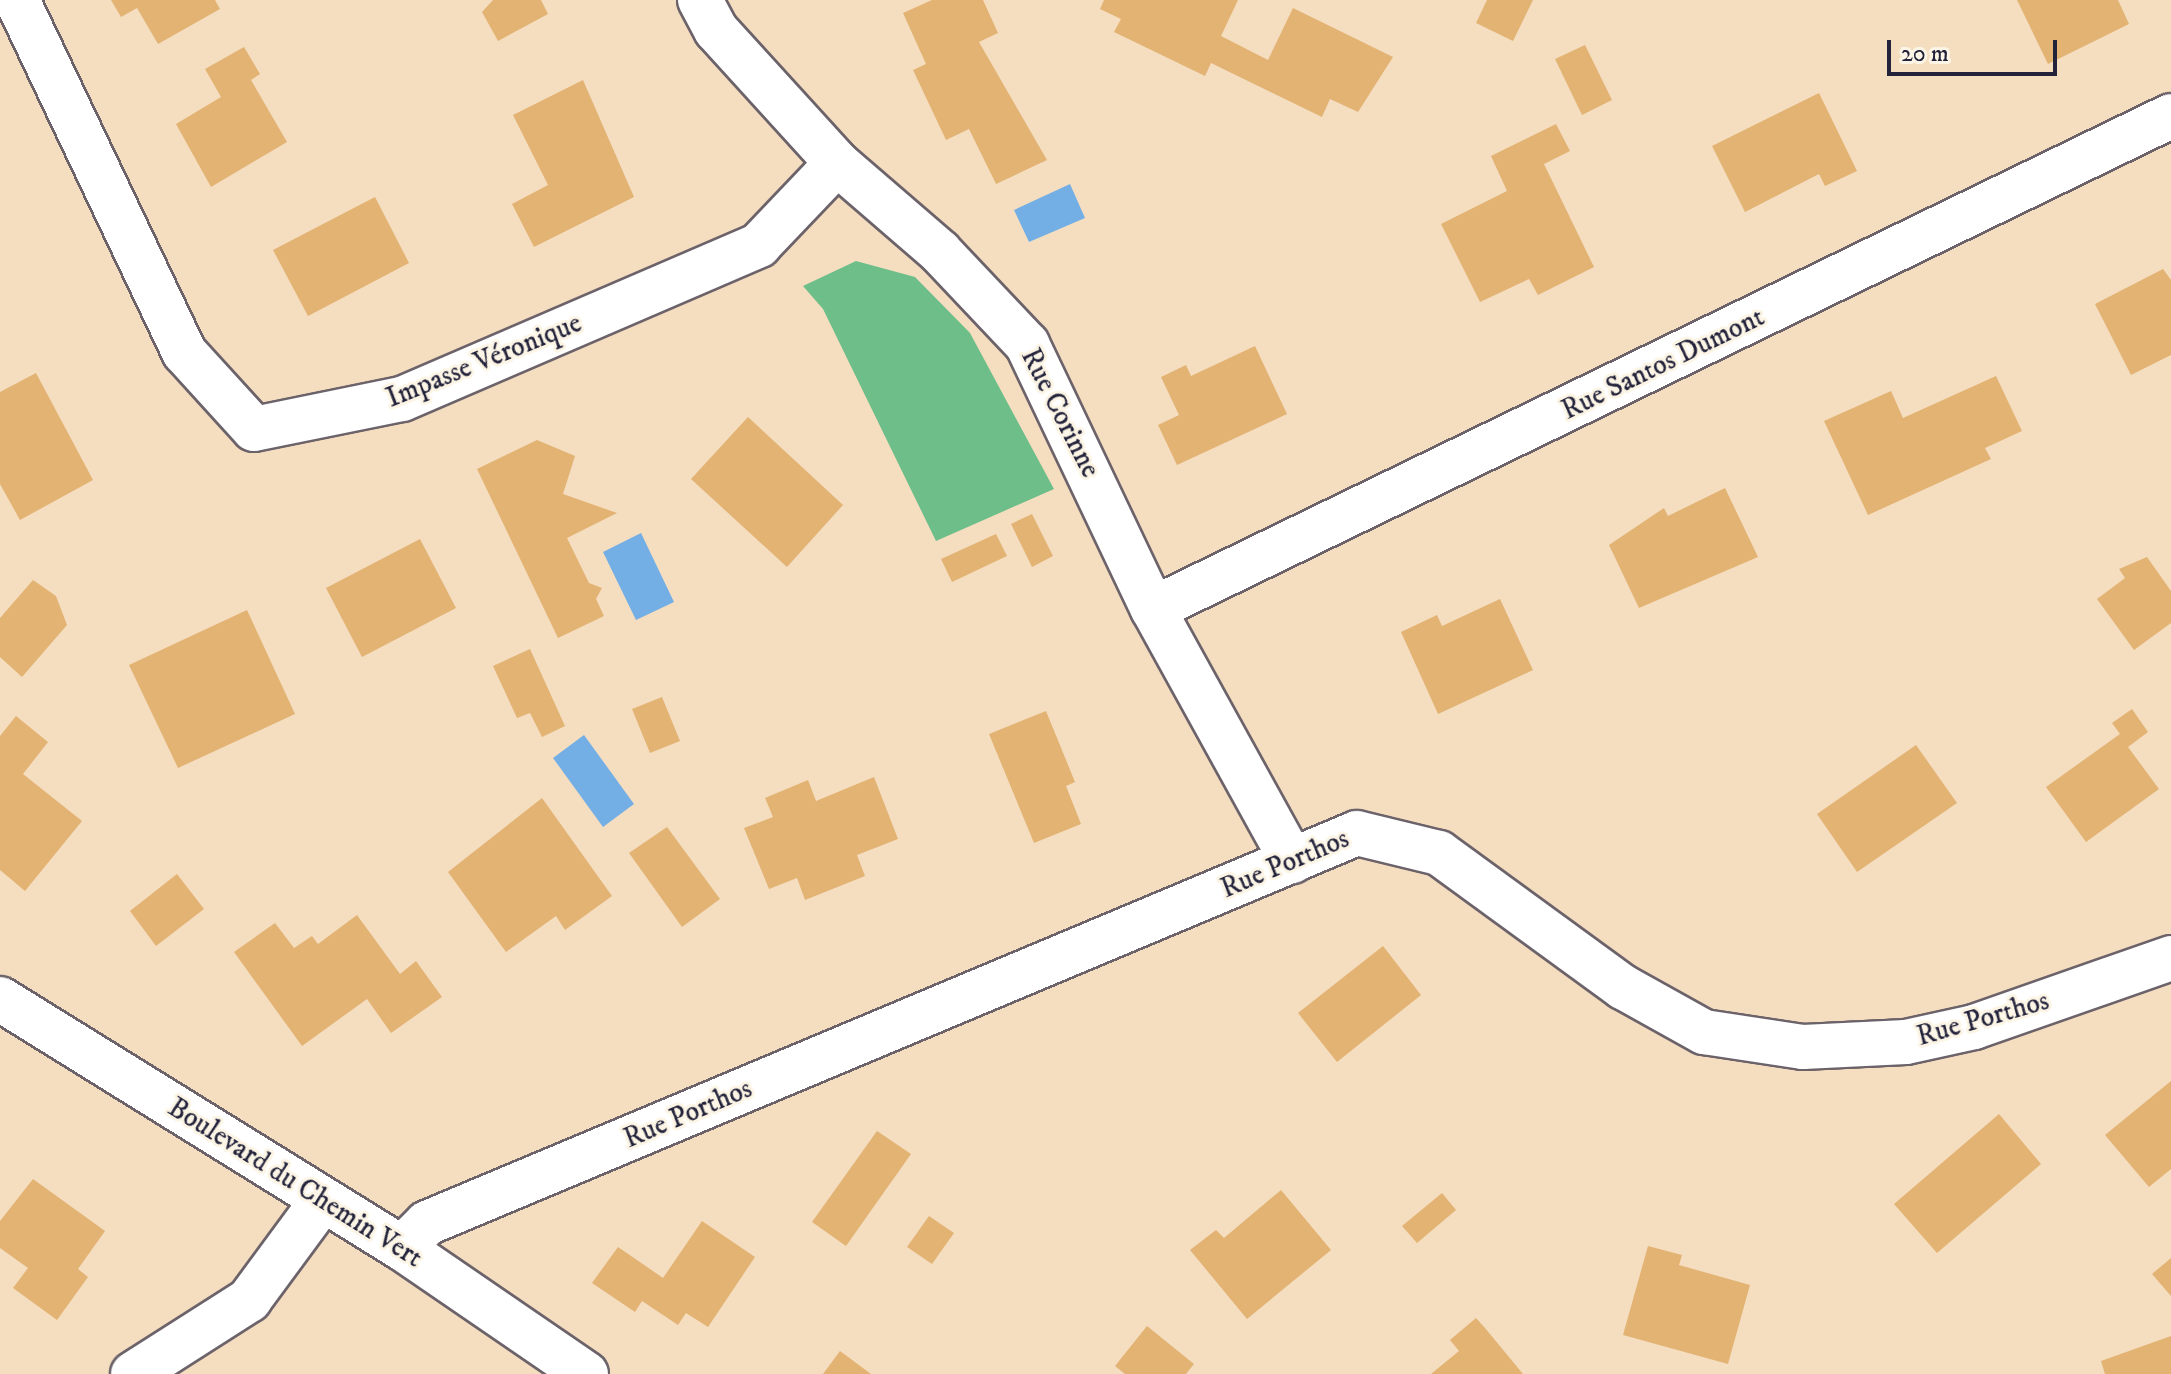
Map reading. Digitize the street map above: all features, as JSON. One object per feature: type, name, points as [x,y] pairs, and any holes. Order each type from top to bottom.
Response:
[{"type":"street","name":"Rue Corinne","points":[[700,0],[716,30],[837,163],[940,252],[1027,344],[1153,609],[1292,861]]},
{"type":"street","name":"Impasse Véronique","points":[[16,26],[184,352],[254,429],[402,399],[759,245],[837,163]]},
{"type":"street","name":"Rue Santos Dumont","points":[[1153,609],[2171,116]]},
{"type":"street","name":"Rue Porthos","points":[[402,1248],[427,1223],[1357,833],[1402,839],[1439,853],[1665,1015],[1704,1032],[1803,1047],[1906,1042],[1974,1027],[2171,958]]},
{"type":"street","name":"Boulevard du Chemin Vert","points":[[0,999],[402,1248],[586,1374]]},
{"type":"street","points":[[133,1374],[249,1300],[322,1201]]},
{"type":"green space","points":[[856,261],[915,277],[970,333],[1054,489],[936,541],[823,309],[803,286]]},
{"type":"water","points":[[1070,184],[1085,218],[1029,242],[1014,210]]},
{"type":"water","points":[[641,533],[674,602],[636,620],[603,552]]},
{"type":"water","points":[[584,735],[634,804],[603,827],[553,758]]},
{"type":"building","points":[[111,0],[215,0],[220,9],[158,44],[137,8],[121,17]]},
{"type":"building","points":[[493,0],[541,0],[548,14],[498,41],[482,12]]},
{"type":"building","points":[[932,0],[983,0],[998,33],[979,42],[1047,160],[996,184],[969,129],[946,140],[913,70],[926,64],[903,13]]},
{"type":"building","points":[[1104,0],[1238,0],[1221,36],[1268,60],[1293,8],[1393,57],[1358,112],[1330,99],[1322,117],[1211,63],[1205,76],[1114,32],[1121,19],[1100,9]]},
{"type":"building","points":[[1487,0],[1533,0],[1513,41],[1476,23]]},
{"type":"building","points":[[2017,0],[2118,0],[2129,24],[2048,64]]},
{"type":"building","points":[[1585,45],[1612,100],[1582,115],[1555,59]]},
{"type":"building","points":[[244,47],[260,74],[251,80],[287,142],[211,187],[176,124],[221,97],[205,69]]},
{"type":"building","points":[[583,80],[634,197],[534,247],[512,204],[548,185],[513,115]]},
{"type":"building","points":[[1819,93],[1857,171],[1825,186],[1819,174],[1745,212],[1712,146]]},
{"type":"building","points":[[1556,124],[1570,151],[1544,164],[1594,267],[1538,295],[1529,279],[1480,302],[1441,224],[1507,191],[1491,156]]},
{"type":"building","points":[[375,197],[409,263],[308,316],[273,250]]},
{"type":"building","points":[[2163,269],[2171,280],[2171,355],[2131,375],[2095,304]]},
{"type":"building","points":[[1255,346],[1287,414],[1177,465],[1158,425],[1179,415],[1161,377],[1186,365],[1191,376]]},
{"type":"building","points":[[36,373],[93,480],[20,520],[0,484],[0,392]]},
{"type":"building","points":[[1996,376],[2022,431],[1985,448],[1991,459],[1868,515],[1824,421],[1891,391],[1903,418]]},
{"type":"building","points":[[748,417],[843,505],[787,567],[691,479]]},
{"type":"building","points":[[537,440],[575,456],[563,494],[617,513],[567,538],[589,583],[602,588],[596,599],[604,616],[558,638],[477,469]]},
{"type":"building","points":[[1725,488],[1758,557],[1639,608],[1609,545],[1664,508],[1668,516]]},
{"type":"building","points":[[1032,514],[1053,556],[1032,567],[1011,524]]},
{"type":"building","points":[[996,534],[1007,556],[952,582],[941,559]]},
{"type":"building","points":[[420,539],[456,608],[362,657],[326,588]]},
{"type":"building","points":[[2147,557],[2171,591],[2171,623],[2134,650],[2097,599],[2125,578],[2119,569]]},
{"type":"building","points":[[33,580],[56,596],[67,625],[22,677],[0,657],[0,618]]},
{"type":"building","points":[[1500,599],[1533,670],[1438,714],[1401,632],[1437,615],[1442,626]]},
{"type":"building","points":[[247,610],[295,714],[178,768],[129,665]]},
{"type":"building","points":[[530,649],[565,726],[542,737],[530,713],[517,718],[493,666]]},
{"type":"building","points":[[662,697],[680,741],[650,753],[632,709]]},
{"type":"building","points":[[2132,709],[2148,732],[2128,747],[2159,789],[2086,842],[2046,787],[2120,734],[2112,723]]},
{"type":"building","points":[[1046,711],[1075,782],[1066,786],[1081,824],[1034,843],[989,734]]},
{"type":"building","points":[[16,716],[48,742],[23,774],[82,821],[25,891],[0,870],[0,736]]},
{"type":"building","points":[[1916,745],[1957,803],[1857,872],[1817,814]]},
{"type":"building","points":[[874,777],[898,839],[857,855],[865,876],[805,900],[797,878],[769,889],[744,828],[773,817],[765,798],[808,780],[816,801]]},
{"type":"building","points":[[542,798],[612,896],[565,930],[556,916],[506,952],[448,872]]},
{"type":"building","points":[[667,827],[720,899],[682,927],[629,853]]},
{"type":"building","points":[[177,874],[204,909],[156,946],[130,911]]},
{"type":"building","points":[[357,915],[400,974],[416,961],[442,997],[391,1033],[367,999],[302,1046],[234,952],[275,923],[294,948],[312,936],[318,944]]},
{"type":"building","points":[[1383,946],[1421,995],[1337,1062],[1298,1013]]},
{"type":"building","points":[[2171,1081],[2171,1169],[2149,1187],[2105,1135]]},
{"type":"building","points":[[1999,1114],[2041,1164],[1937,1253],[1894,1204]]},
{"type":"building","points":[[877,1131],[911,1154],[846,1246],[812,1222]]},
{"type":"building","points":[[33,1179],[105,1231],[78,1269],[88,1277],[57,1320],[13,1288],[28,1268],[0,1248],[0,1221]]},
{"type":"building","points":[[1281,1190],[1331,1250],[1247,1319],[1190,1250],[1216,1230],[1224,1238]]},
{"type":"building","points":[[1442,1193],[1456,1210],[1417,1243],[1402,1226]]},
{"type":"building","points":[[929,1216],[954,1233],[932,1264],[907,1247]]},
{"type":"building","points":[[702,1221],[755,1257],[708,1327],[686,1313],[678,1325],[642,1301],[635,1312],[592,1283],[618,1247],[663,1278]]},
{"type":"building","points":[[1648,1246],[1682,1255],[1679,1265],[1750,1285],[1728,1364],[1623,1335]]},
{"type":"building","points":[[2171,1258],[2171,1296],[2152,1274]]},
{"type":"building","points":[[1476,1318],[1523,1374],[1431,1374],[1459,1351],[1450,1340]]},
{"type":"building","points":[[1147,1326],[1194,1364],[1186,1374],[1125,1374],[1115,1366]]},
{"type":"building","points":[[2171,1336],[2171,1374],[2105,1374],[2101,1361]]},
{"type":"building","points":[[840,1351],[871,1374],[823,1374]]}]
